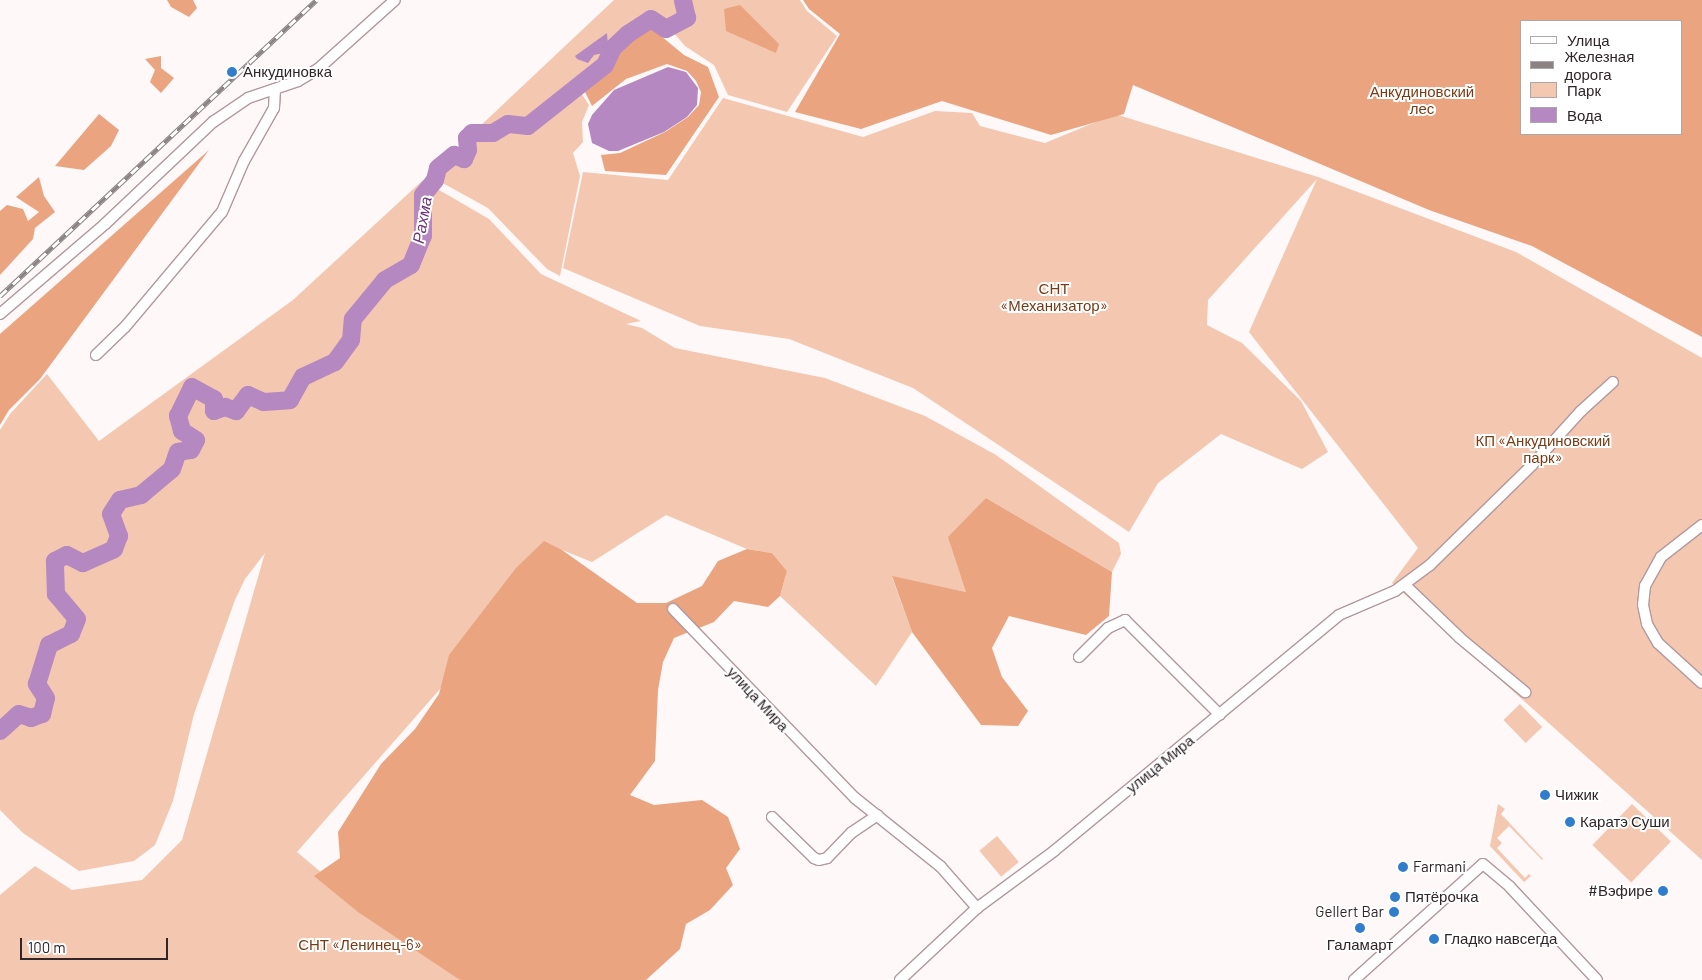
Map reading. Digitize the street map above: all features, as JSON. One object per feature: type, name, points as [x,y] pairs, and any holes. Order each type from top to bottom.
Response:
[{"type":"street","points":[[0,314],[105,224],[213,122],[248,98],[298,81],[318,69],[395,0]]},
{"type":"street","points":[[96,355],[125,327],[222,212],[244,161],[274,108],[275,89]]},
{"type":"street","name":"улица Мира","points":[[900,980],[978,908],[1220,715],[1339,615],[1405,585],[1430,565],[1532,465],[1581,411],[1613,382]]},
{"type":"street","points":[[1702,526],[1661,557],[1645,586],[1643,605],[1647,624],[1658,643],[1702,683]]},
{"type":"street","points":[[1405,585],[1460,638],[1525,692]]},
{"type":"street","name":"улица Мира","points":[[673,609],[812,756],[855,798],[941,867],[978,908]]},
{"type":"street","points":[[1079,657],[1108,628],[1125,620],[1220,715]]},
{"type":"street","points":[[772,816],[814,858],[819,860],[827,858],[851,833],[878,816]]},
{"type":"street","points":[[1354,980],[1483,864],[1510,887],[1597,980]]},
{"type":"green space","points":[[167,0],[193,0],[197,8],[189,17],[171,7]]},
{"type":"green space","points":[[614,0],[680,0],[682,16],[664,23],[650,15],[613,45],[601,62],[527,121],[509,120],[493,129],[478,128]]},
{"type":"green space","points":[[688,0],[800,0],[807,11],[837,36],[787,112],[728,95],[714,65],[685,46],[672,31],[690,18]]},
{"type":"green space","name":"Анкудиновский лес","points":[[803,0],[1702,0],[1702,337],[1532,246],[1429,210],[1133,85],[1124,114],[1051,135],[942,101],[861,129],[795,112],[840,34],[809,9]]},
{"type":"green space","points":[[740,5],[779,44],[776,53],[726,31],[724,9]]},
{"type":"green space","points":[[650,27],[684,55],[708,67],[719,97],[666,175],[605,171],[601,155],[620,153],[665,132],[688,117],[699,105],[701,92],[696,81],[687,71],[667,64],[626,79],[592,106],[585,92],[629,40]]},
{"type":"green space","points":[[161,56],[161,68],[174,78],[161,93],[150,82],[155,70],[145,59]]},
{"type":"green space","points":[[579,90],[589,105],[582,122],[583,142],[573,153],[580,176],[560,276],[547,269],[488,208],[439,181],[441,170],[455,159],[464,161],[471,152],[471,140],[477,136],[495,135],[509,126],[530,128]]},
{"type":"green space","points":[[723,98],[863,137],[935,111],[972,113],[980,126],[1045,143],[1115,114],[1318,177],[1516,252],[1702,358],[1702,860],[1392,583],[1418,548],[1249,332],[1317,179],[1208,300],[1207,325],[1242,343],[1301,401],[1328,452],[1302,469],[1221,434],[1158,483],[1129,532],[913,388],[789,339],[700,326],[563,268],[583,172],[668,180]]},
{"type":"green space","points":[[99,114],[119,130],[111,146],[84,170],[55,166]]},
{"type":"green space","points":[[209,150],[40,379],[9,410],[0,425],[0,334]]},
{"type":"green space","points":[[39,177],[44,196],[55,212],[35,228],[33,239],[0,275],[0,211],[7,205],[23,209],[28,221],[39,212],[16,197]]},
{"type":"green space","points":[[422,181],[429,183],[421,193],[417,216],[419,236],[408,262],[383,278],[350,317],[347,339],[333,360],[316,365],[300,376],[288,397],[264,400],[247,392],[235,407],[226,404],[218,407],[216,396],[190,384],[175,416],[179,433],[192,440],[189,447],[176,450],[169,467],[139,492],[119,498],[108,514],[115,535],[111,546],[83,560],[66,551],[52,561],[53,596],[73,619],[68,632],[54,638],[43,647],[34,685],[42,697],[39,711],[30,715],[17,711],[0,726],[0,430],[10,414],[47,374],[99,441],[293,300]]},
{"type":"green space","name":"СНТ «Ленинец-6»","points":[[434,187],[489,219],[541,274],[641,321],[626,324],[642,328],[675,348],[825,378],[925,416],[996,455],[1119,543],[1121,554],[1112,572],[986,498],[966,592],[892,577],[912,632],[876,686],[780,596],[787,571],[772,553],[747,549],[666,515],[592,562],[562,550],[297,852],[350,897],[474,980],[0,980],[0,895],[35,866],[72,890],[142,880],[182,840],[265,553],[245,579],[235,600],[194,714],[173,801],[155,845],[134,861],[79,871],[23,833],[0,810],[0,734],[20,718],[29,721],[43,718],[50,697],[41,683],[53,645],[71,639],[81,618],[66,604],[60,593],[59,563],[67,558],[82,566],[115,550],[122,536],[114,514],[121,503],[141,498],[175,470],[181,455],[192,453],[199,439],[184,428],[183,417],[195,392],[211,400],[212,415],[225,409],[238,414],[248,398],[265,406],[291,403],[305,379],[336,365],[353,342],[356,320],[387,283],[413,266],[426,237],[426,197]]},
{"type":"green space","points":[[986,498],[1112,572],[1109,616],[1086,635],[1009,616],[992,648],[1002,677],[1028,711],[1018,726],[981,725],[912,632],[892,576],[966,592],[948,537]]},
{"type":"green space","points":[[544,541],[562,550],[637,603],[666,603],[702,586],[718,561],[747,549],[772,553],[787,571],[780,596],[768,607],[734,601],[714,622],[674,638],[663,662],[658,690],[655,761],[630,795],[654,805],[702,800],[728,817],[740,849],[726,868],[733,885],[710,910],[686,924],[680,949],[646,980],[460,980],[358,912],[314,876],[340,858],[338,832],[381,764],[415,729],[439,694],[449,655],[516,568]]},
{"type":"green space","points":[[1520,704],[1542,727],[1526,743],[1503,720]]},
{"type":"green space","points":[[1498,804],[1505,809],[1501,814],[1543,859],[1509,826],[1497,838],[1502,843],[1497,848],[1525,878],[1529,874],[1531,876],[1524,882],[1490,846]]},
{"type":"green space","points":[[1632,804],[1671,842],[1631,883],[1592,845]]},
{"type":"green space","points":[[997,836],[1019,862],[1001,877],[979,851]]},
{"type":"water","points":[[607,33],[608,47],[604,53],[594,55],[588,63],[577,59],[575,56]]},
{"type":"water","points":[[668,67],[686,72],[698,88],[697,105],[687,117],[664,132],[618,151],[609,151],[592,143],[588,124],[592,115],[614,90]]},
{"type":"waterway","name":"Рахма","points":[[0,731],[19,714],[31,718],[42,714],[46,698],[37,684],[49,645],[71,634],[77,619],[56,594],[55,561],[67,555],[83,563],[114,549],[119,536],[111,514],[120,500],[141,495],[172,469],[178,452],[191,450],[196,440],[182,431],[178,416],[192,387],[214,399],[214,411],[225,407],[236,411],[248,395],[264,402],[290,400],[303,377],[335,362],[351,340],[353,319],[385,280],[411,265],[423,236],[423,195],[435,180],[438,168],[454,155],[464,159],[468,150],[467,138],[472,133],[493,133],[508,124],[528,126],[605,65],[613,48],[628,34],[651,19],[666,29],[687,18],[683,0]]},
{"type":"railway","points":[[0,296],[316,0]]},
{"type":"place","name":"Анкудиновка","points":[[232,72]]},
{"type":"place","name":"Чижик","points":[[1545,795]]},
{"type":"place","name":"Каратэ Суши","points":[[1570,822]]},
{"type":"place","name":"Farmani","points":[[1403,867]]},
{"type":"place","name":"#Вэфире","points":[[1663,891]]},
{"type":"place","name":"Пятёрочка","points":[[1395,897]]},
{"type":"place","name":"Gellert Bar","points":[[1394,912]]},
{"type":"place","name":"Галамарт","points":[[1360,928]]},
{"type":"place","name":"Гладко навсегда","points":[[1434,939]]},
{"type":"park label","name":"СНТ «Механизатор»","points":[[1054,296]]},
{"type":"park label","name":"КП «Анкудиновский парк»","points":[[1543,448]]}]
